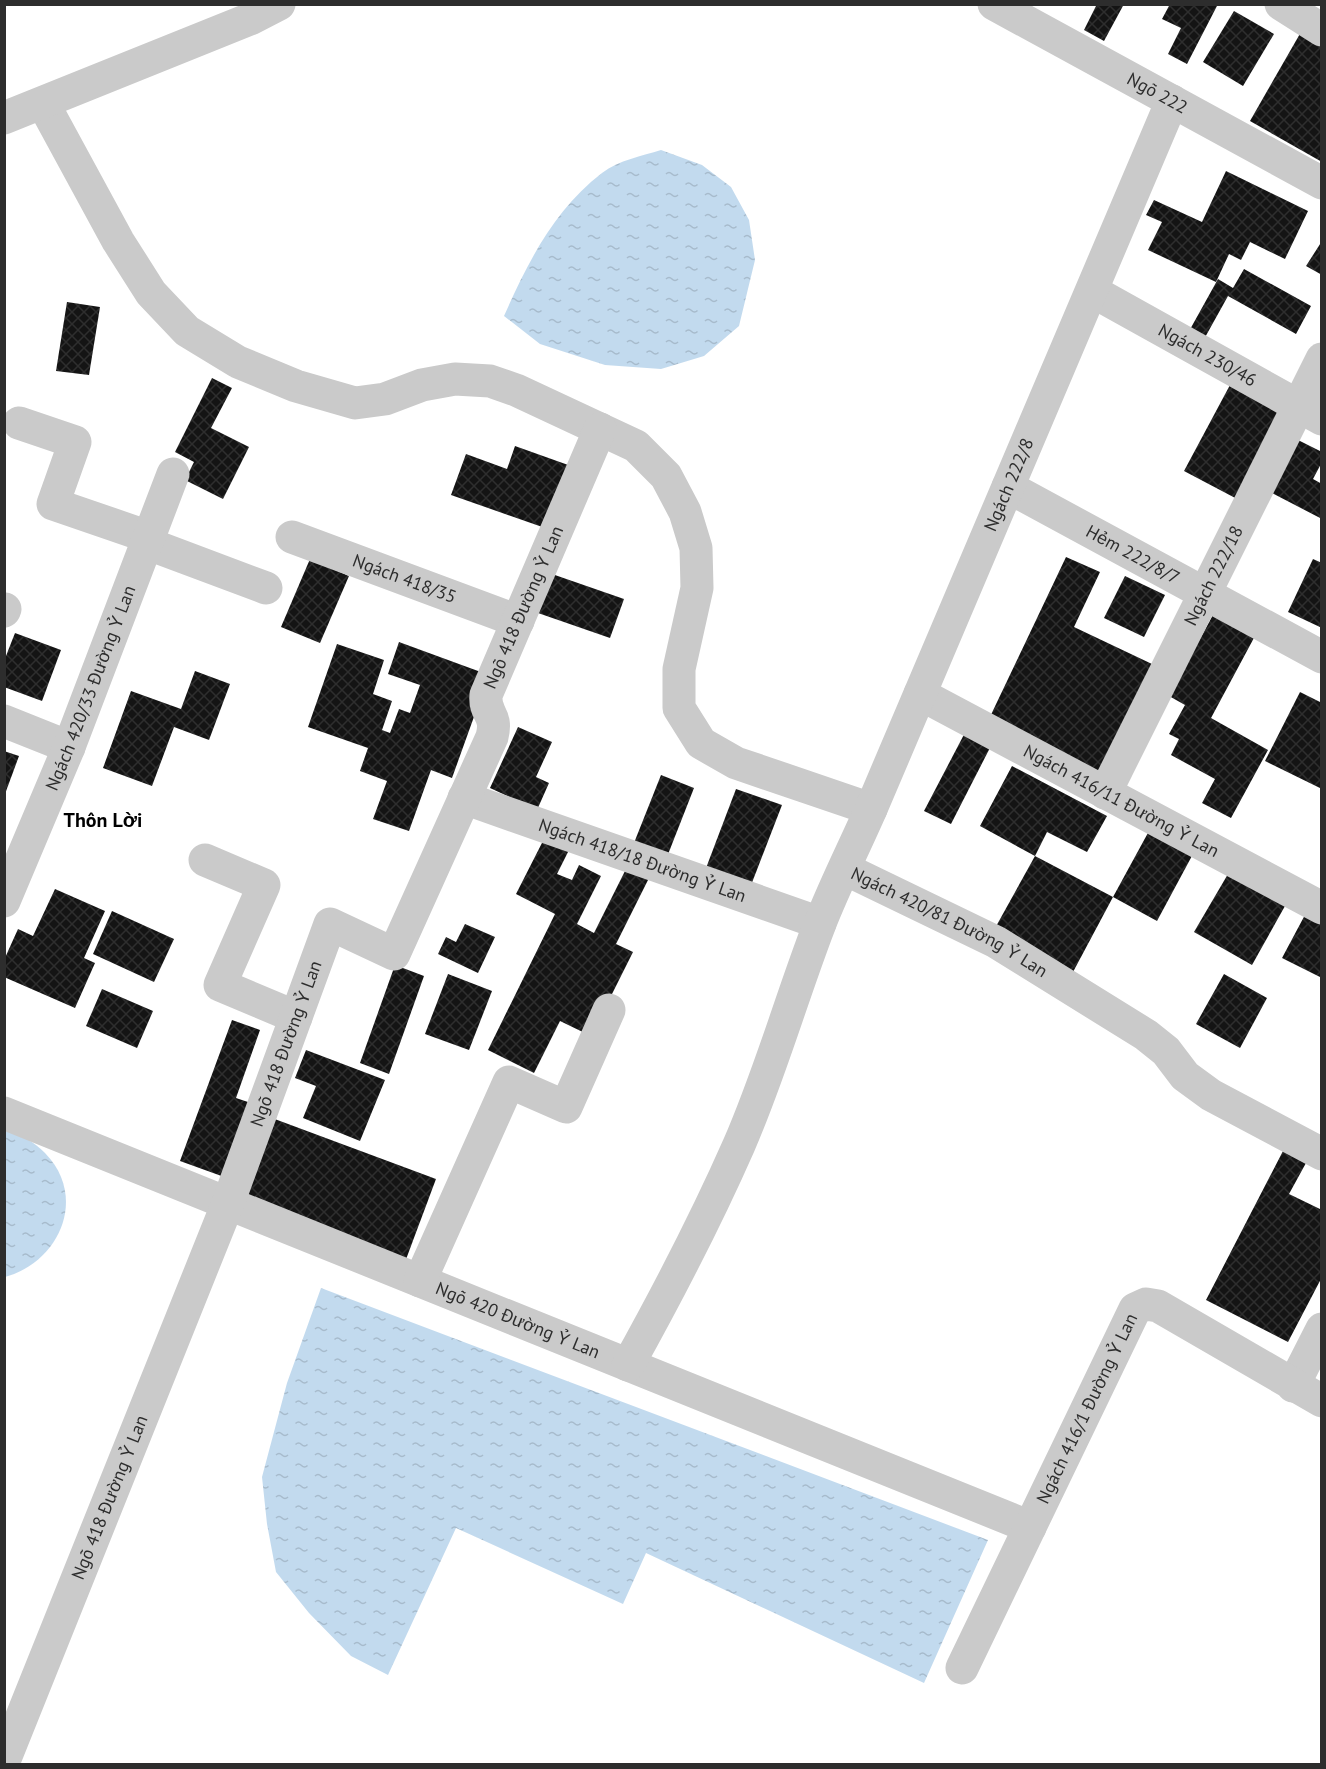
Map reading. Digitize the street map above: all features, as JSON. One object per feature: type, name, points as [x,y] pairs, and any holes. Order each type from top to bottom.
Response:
[{"type":"street","points":[[4,118],[250,20],[279,4]]},
{"type":"street","name":"Ngõ 222","points":[[994,4],[1322,183]]},
{"type":"street","points":[[1281,4],[1322,30]]},
{"type":"street","name":"Ngách 222/8","points":[[845,869],[1172,101]]},
{"type":"street","points":[[43,103],[118,241],[151,293],[188,331],[238,362],[296,387],[355,403],[386,399],[422,385],[455,379],[490,381],[516,390],[636,446],[666,476],[685,512],[696,548],[697,588],[679,669],[679,708],[701,743],[736,763],[871,809]]},
{"type":"street","name":"Ngách 230/46","points":[[1092,291],[1310,413]]},
{"type":"street","name":"Ngách 222/18","points":[[1105,793],[1204,594],[1310,413],[1322,359]]},
{"type":"street","points":[[19,423],[75,442],[53,504],[266,588]]},
{"type":"street","name":"Ngõ 418 Đường Ỷ Lan","points":[[4,1761],[228,1203],[330,924],[394,954],[492,737],[495,726],[494,718],[485,704],[486,695],[600,429]]},
{"type":"street","name":"Ngách 420/33 Đường Ỷ Lan","points":[[4,901],[69,747],[173,474]]},
{"type":"street","name":"Hẻm 222/8/7","points":[[1008,488],[1322,657]]},
{"type":"street","name":"Ngách 418/35","points":[[292,537],[518,621]]},
{"type":"street","name":"Ngách 416/11 Đường Ỷ Lan","points":[[920,694],[1322,908]]},
{"type":"street","points":[[4,721],[69,747]]},
{"type":"street","name":"Ngách 418/18 Đường Ỷ Lan","points":[[464,798],[820,924]]},
{"type":"street","points":[[205,860],[264,885],[220,985],[296,1017]]},
{"type":"street","name":"Ngách 420/81 Đường Ỷ Lan","points":[[628,1365],[703,1224],[740,1143],[820,924],[845,869],[996,942],[1146,1035],[1166,1051],[1185,1076],[1211,1095],[1322,1154]]},
{"type":"street","points":[[420,1281],[509,1082],[566,1107],[609,1010]]},
{"type":"street","name":"Ngõ 420 Đường Ỷ Lan","points":[[4,1113],[1030,1527]]},
{"type":"street","name":"Ngách 416/1 Đường Ỷ Lan","points":[[962,1668],[1135,1309],[1146,1304],[1158,1306],[1322,1401]]},
{"type":"street","points":[[1293,1386],[1322,1329]]},
{"type":"water","points":[[661,150],[702,165],[731,187],[749,220],[755,260],[739,326],[704,356],[661,369],[605,365],[540,344],[504,316],[544,238],[570,203],[602,173],[623,162]]},
{"type":"water","points":[[5,1131],[26,1139],[45,1153],[58,1170],[65,1189],[66,1208],[62,1226],[53,1243],[24,1269],[5,1277]]},
{"type":"water","points":[[321,1288],[988,1540],[924,1683],[646,1553],[623,1604],[456,1528],[388,1675],[351,1656],[309,1613],[276,1572],[267,1524],[262,1477],[287,1383]]},
{"type":"building","points":[[1097,4],[1124,4],[1104,41],[1084,30]]},
{"type":"building","points":[[1170,4],[1218,4],[1187,64],[1168,54],[1181,28],[1162,19]]},
{"type":"building","points":[[1234,11],[1274,34],[1243,86],[1203,62]]},
{"type":"building","points":[[1301,32],[1322,44],[1322,162],[1250,121]]},
{"type":"building","points":[[1226,171],[1308,211],[1285,259],[1250,242],[1241,260],[1229,254],[1216,282],[1148,250],[1162,222],[1146,215],[1154,200],[1202,222]]},
{"type":"building","points":[[1322,241],[1322,275],[1306,266]]},
{"type":"building","points":[[1244,269],[1311,306],[1296,334],[1228,296],[1203,341],[1188,333],[1218,279],[1233,288]]},
{"type":"building","points":[[67,302],[100,307],[89,375],[56,371]]},
{"type":"building","points":[[212,378],[232,388],[211,428],[249,447],[223,499],[185,480],[194,462],[175,452]]},
{"type":"building","points":[[1230,385],[1285,414],[1239,500],[1184,471]]},
{"type":"building","points":[[1298,440],[1322,452],[1322,462],[1313,479],[1322,484],[1322,519],[1270,492]]},
{"type":"building","points":[[515,446],[571,466],[548,529],[451,495],[466,454],[507,469]]},
{"type":"building","points":[[1066,557],[1100,572],[1074,627],[1152,664],[1100,774],[988,721]]},
{"type":"building","points":[[310,559],[349,576],[320,643],[281,627]]},
{"type":"building","points":[[1313,559],[1322,563],[1322,628],[1288,612]]},
{"type":"building","points":[[552,574],[624,599],[610,638],[538,613]]},
{"type":"building","points":[[1125,576],[1165,595],[1144,637],[1104,618]]},
{"type":"building","points":[[1214,613],[1255,636],[1211,718],[1268,750],[1231,818],[1202,803],[1215,779],[1171,755],[1179,739],[1169,734],[1185,705],[1169,696]]},
{"type":"building","points":[[15,633],[61,650],[42,701],[4,687],[4,661]]},
{"type":"building","points":[[399,642],[489,675],[452,778],[431,770],[409,831],[373,819],[387,781],[360,771],[368,748],[308,727],[337,644],[384,660],[373,694],[392,701],[382,730],[390,733],[399,709],[410,713],[420,685],[388,674]]},
{"type":"building","points":[[195,671],[230,684],[209,740],[174,727],[152,786],[103,768],[131,691],[181,709]]},
{"type":"building","points":[[1300,692],[1322,703],[1322,789],[1265,761]]},
{"type":"building","points":[[969,725],[995,738],[951,824],[924,811]]},
{"type":"building","points":[[518,727],[552,742],[536,777],[549,783],[537,810],[490,788]]},
{"type":"building","points":[[4,751],[19,756],[5,794],[4,794]]},
{"type":"building","points":[[1012,766],[1107,816],[1087,852],[1047,832],[1035,856],[980,826]]},
{"type":"building","points":[[661,775],[694,788],[665,862],[632,848]]},
{"type":"building","points":[[736,789],[782,805],[748,893],[703,876]]},
{"type":"building","points":[[1149,831],[1193,854],[1157,921],[1113,897]]},
{"type":"building","points":[[545,837],[569,850],[557,874],[572,880],[579,865],[601,876],[577,924],[594,933],[629,863],[651,874],[616,944],[633,952],[591,1036],[560,1021],[534,1073],[488,1050],[555,914],[516,894]]},
{"type":"building","points":[[1035,856],[1113,897],[1073,972],[994,930]]},
{"type":"building","points":[[1228,874],[1285,906],[1252,965],[1194,932]]},
{"type":"building","points":[[55,889],[105,911],[84,958],[95,963],[75,1008],[4,977],[4,960],[18,929],[33,936]]},
{"type":"building","points":[[112,911],[174,939],[154,982],[93,954]]},
{"type":"building","points":[[1306,913],[1322,921],[1322,978],[1282,958]]},
{"type":"building","points":[[465,924],[495,937],[478,973],[438,954],[446,937],[456,942]]},
{"type":"building","points":[[395,965],[424,976],[389,1074],[360,1063]]},
{"type":"building","points":[[448,974],[492,991],[469,1050],[425,1034]]},
{"type":"building","points":[[1224,974],[1267,998],[1240,1048],[1196,1024]]},
{"type":"building","points":[[102,989],[153,1011],[137,1048],[86,1026]]},
{"type":"building","points":[[232,1020],[260,1030],[236,1098],[254,1104],[227,1178],[180,1161]]},
{"type":"building","points":[[306,1050],[385,1080],[360,1141],[303,1118],[316,1086],[295,1078]]},
{"type":"building","points":[[272,1118],[436,1179],[405,1262],[241,1201]]},
{"type":"building","points":[[1283,1151],[1306,1163],[1289,1194],[1322,1210],[1322,1277],[1288,1342],[1206,1300]]},
{"type":"district","name":"Thôn Lời","points":[[103,820]]}]
